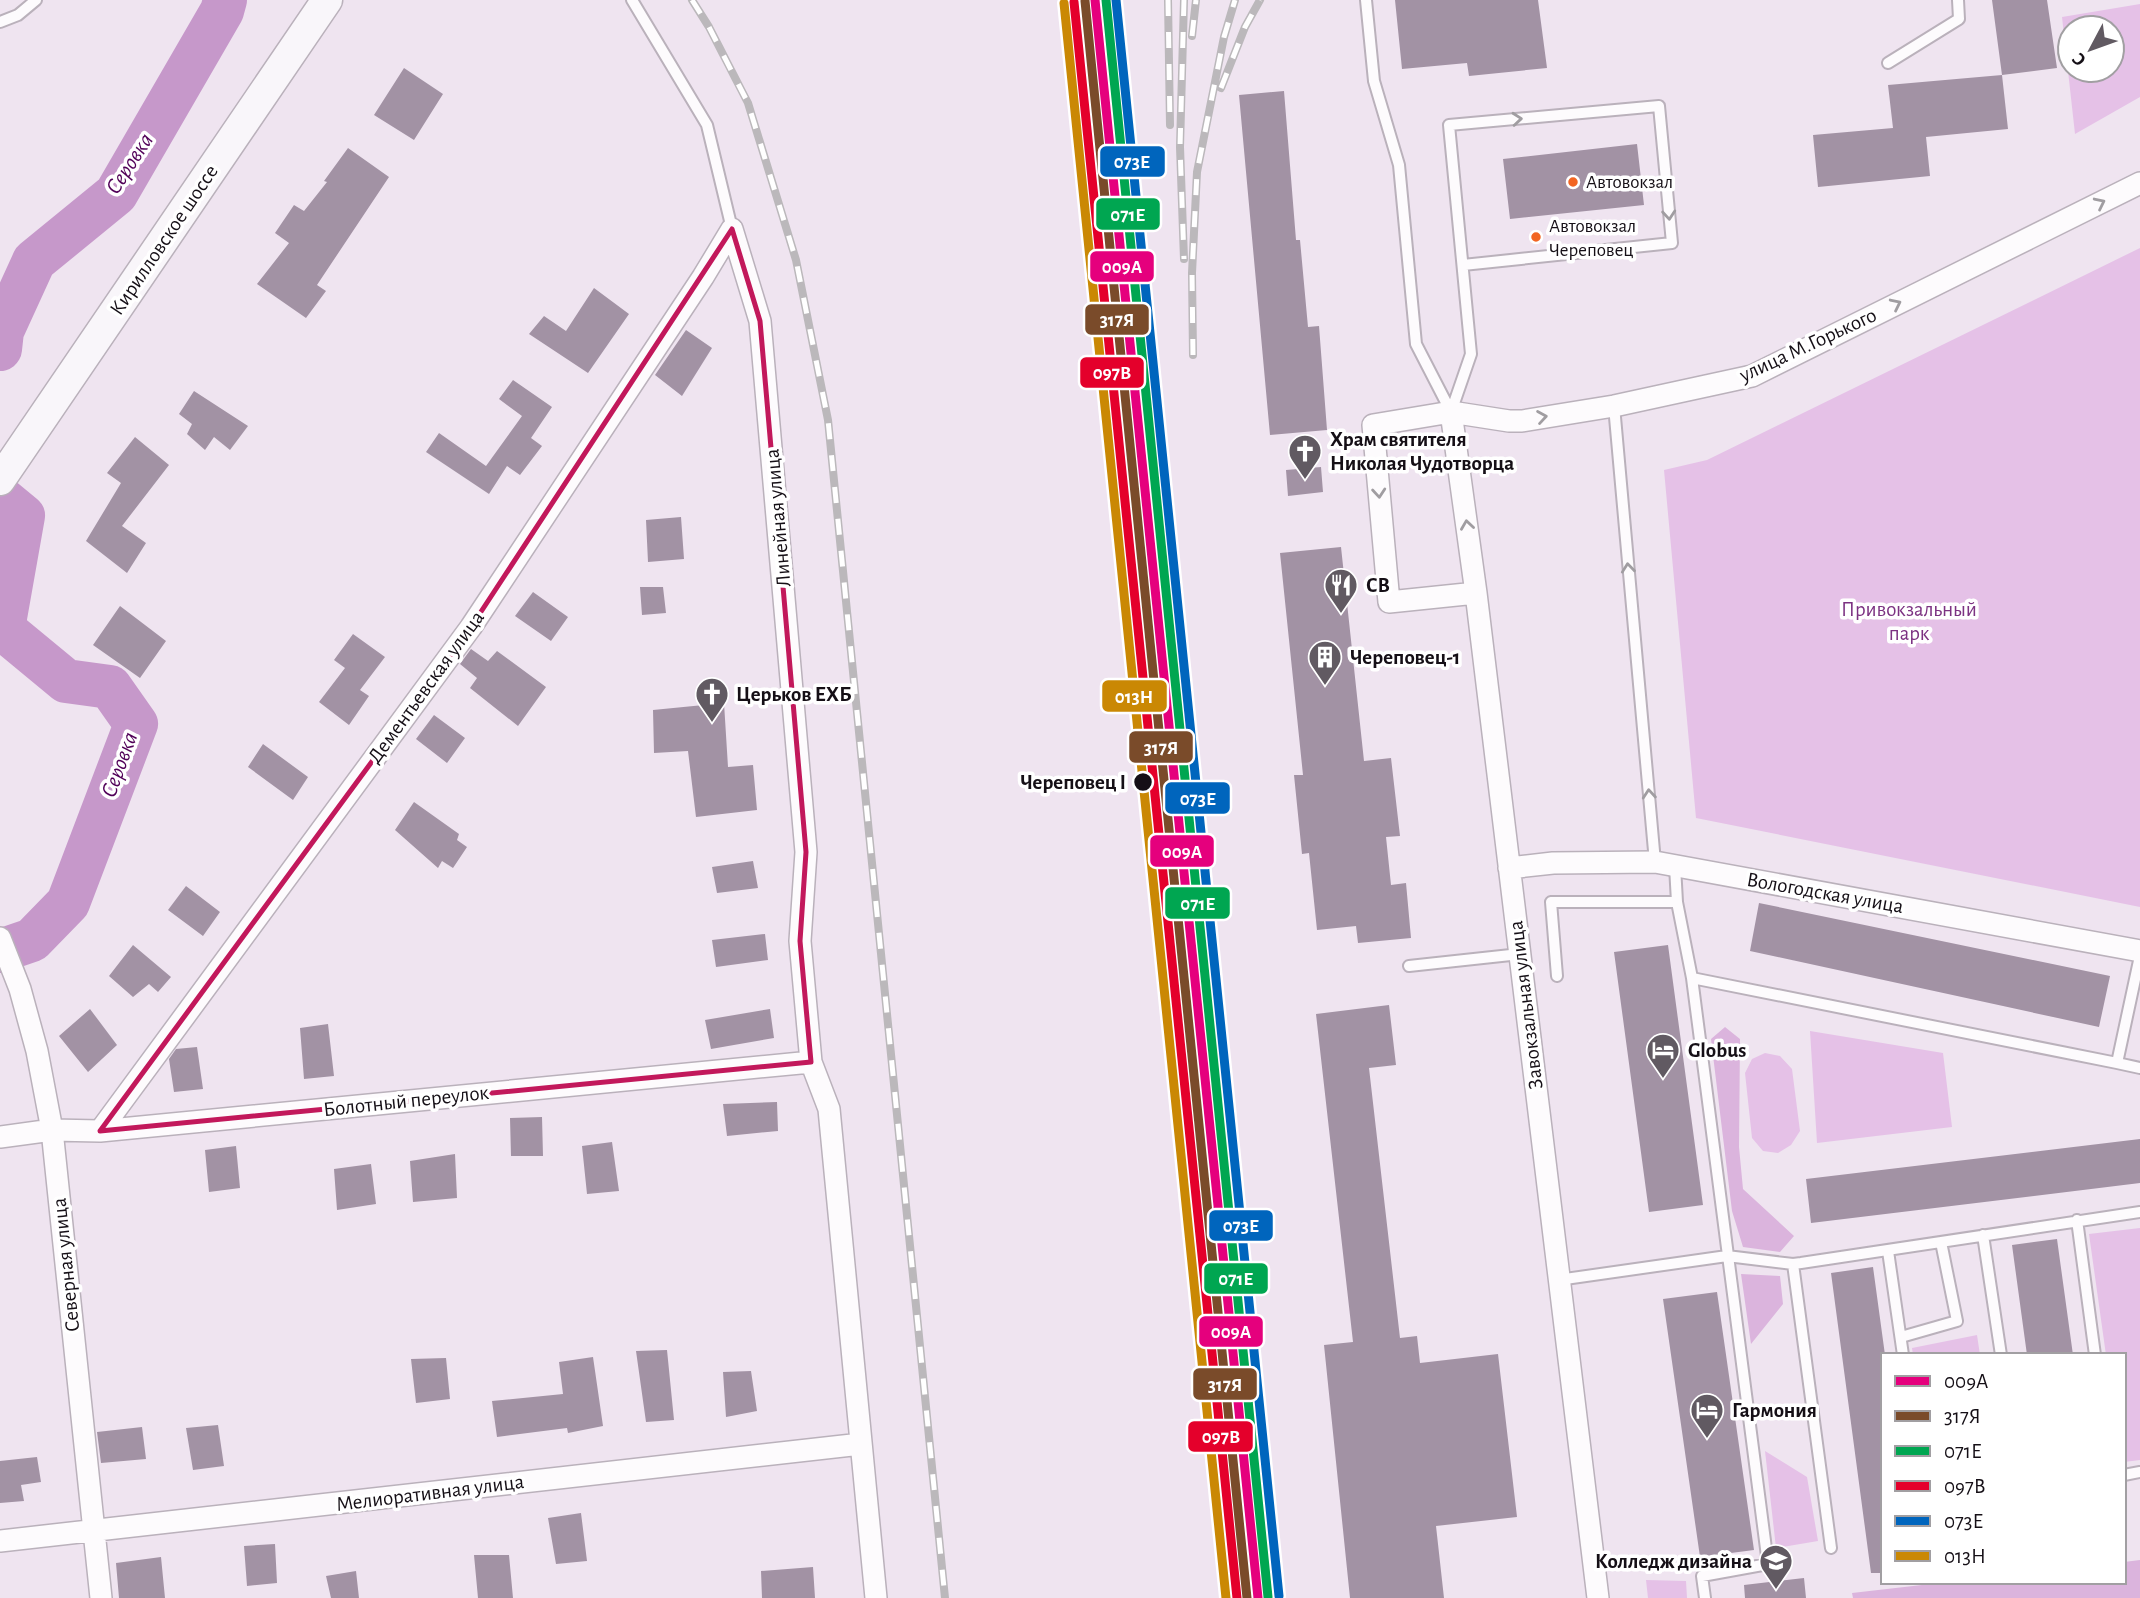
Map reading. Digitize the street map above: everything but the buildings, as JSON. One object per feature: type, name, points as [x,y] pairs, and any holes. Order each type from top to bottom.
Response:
[{"type":"main road","name":"Кирилловское шоссе","points":[[6,472],[327,0]]},
{"type":"street","name":"улица М.Горького","points":[[1476,593],[1389,602],[1373,425],[1451,412],[1509,421],[1614,406],[1752,376],[2140,183]]},
{"type":"street","name":"Линейная улица","points":[[732,229],[760,321],[806,852],[800,941],[811,1062],[829,1109],[876,1598]]},
{"type":"street","name":"Дементьевская улица","points":[[100,1131],[471,627],[732,229]]},
{"type":"street","name":"Завокзальная улица","points":[[1451,412],[1476,593],[1598,1598]]},
{"type":"street","name":"Вологодская улица","points":[[1508,868],[1553,863],[1665,864],[2140,953]]},
{"type":"street","name":"Северная улица","points":[[0,938],[20,989],[37,1051],[52,1130],[101,1598]]},
{"type":"street","name":"Болотный переулок","points":[[0,1137],[52,1130],[100,1131],[811,1062]]},
{"type":"street","name":"Мелиоративная улица","points":[[0,1541],[861,1444]]},
{"type":"lane","points":[[0,22],[18,15],[36,0]]},
{"type":"lane","name":"Линейная улица","points":[[632,0],[707,125],[732,229]]},
{"type":"lane","points":[[1366,0],[1374,81],[1399,165],[1416,344],[1451,412]]},
{"type":"lane","points":[[1888,63],[1959,19],[1958,0]]},
{"type":"lane","points":[[1451,412],[1471,354],[1449,125],[1659,106],[1672,243],[1463,265]]},
{"type":"lane","points":[[1614,406],[1665,864],[1677,902],[1692,978],[1768,1564],[1702,1576],[1705,1598]]},
{"type":"lane","points":[[1558,976],[1551,902],[1677,902]]},
{"type":"lane","points":[[2117,1063],[2140,953]]},
{"type":"lane","points":[[1409,966],[1520,954]]},
{"type":"lane","points":[[1692,978],[2140,1068]]},
{"type":"lane","points":[[1558,1280],[1727,1256],[1793,1264],[2140,1212]]},
{"type":"lane","points":[[2077,1220],[2095,1353]]},
{"type":"lane","points":[[1983,1235],[2001,1353]]},
{"type":"lane","points":[[1901,1337],[1957,1321],[1941,1242]]},
{"type":"lane","points":[[1888,1251],[1903,1353]]},
{"type":"lane","points":[[1793,1264],[1831,1548]]},
{"type":"highlighted area","points":[[732,229],[760,321],[806,852],[800,941],[811,1062],[100,1131],[471,627]]},
{"type":"green space","points":[[2140,4],[2140,97],[2075,134],[2069,84],[2126,84],[2126,14],[2080,14]]},
{"type":"green space","name":"Привокзальный парк","points":[[2140,248],[2140,907],[1696,818],[1664,470],[1707,460]]},
{"type":"green space","points":[[1810,1031],[1943,1053],[1952,1127],[1817,1143]]},
{"type":"green space","points":[[1765,1053],[1780,1056],[1792,1069],[1800,1131],[1791,1145],[1778,1153],[1763,1151],[1752,1138],[1745,1073],[1752,1059]]},
{"type":"green space","points":[[2140,1228],[2140,1460],[2126,1462],[2126,1353],[2106,1353],[2089,1234]]},
{"type":"green space","points":[[1977,1335],[1980,1353],[1913,1353],[1912,1348]]},
{"type":"green space","points":[[1765,1451],[1807,1477],[1818,1541],[1776,1548]]},
{"type":"green space","points":[[1646,1580],[1686,1581],[1687,1598],[1648,1598]]},
{"type":"shaded area","points":[[1725,1027],[1740,1039],[1739,1147],[1743,1189],[1794,1236],[1780,1252],[1743,1247],[1732,1211],[1711,1039]]},
{"type":"shaded area","points":[[1741,1274],[1780,1276],[1783,1304],[1751,1344]]},
{"type":"shaded area","points":[[2140,1560],[2140,1598],[1853,1598],[1852,1593],[1931,1584],[2126,1584],[2126,1562]]},
{"type":"waterway","name":"Серовка","points":[[0,349],[2,331],[34,261],[116,194],[222,11],[225,0]]},
{"type":"waterway","name":"Серовка","points":[[0,497],[23,516],[3,629],[66,681],[110,687],[136,724],[68,903],[32,940],[0,951]]},
{"type":"railway","points":[[692,0],[748,103],[796,260],[828,420],[945,1598]]},
{"type":"railway","points":[[1168,0],[1170,125]]},
{"type":"railway","points":[[1184,0],[1180,147],[1184,259]]},
{"type":"railway","points":[[1192,36],[1196,0]]},
{"type":"railway","points":[[1193,355],[1192,273],[1197,172],[1224,37],[1235,0]]},
{"type":"railway","points":[[1221,88],[1245,27],[1260,0]]},
{"type":"transit line","name":"009А","points":[[1095,0],[1258,1598]]},
{"type":"transit line","name":"071Е","points":[[1106,0],[1268,1597]]},
{"type":"transit line","name":"073Е","points":[[1116,0],[1279,1596]]},
{"type":"transit line","name":"317Я","points":[[1085,1],[1247,1598]]},
{"type":"transit line","name":"097В","points":[[1074,2],[1237,1598]]},
{"type":"transit line","name":"013Н","points":[[1064,3],[1226,1598]]},
{"type":"place","name":"Автовокзал","points":[[1573,182]]},
{"type":"place","name":"Автовокзал Череповец","points":[[1536,237]]},
{"type":"place","name":"Храм святителя Николая Чудотворца","points":[[1305,481]]},
{"type":"place","name":"СВ","points":[[1341,615]]},
{"type":"place","name":"Череповец-1","points":[[1325,687]]},
{"type":"place","name":"Церьков ЕХБ","points":[[712,724]]},
{"type":"place","name":"Череповец I","points":[[1143,782]]},
{"type":"place","name":"Globus","points":[[1663,1080]]},
{"type":"place","name":"Гармония","points":[[1707,1440]]},
{"type":"place","name":"Колледж дизайна","points":[[1776,1591]]}]
